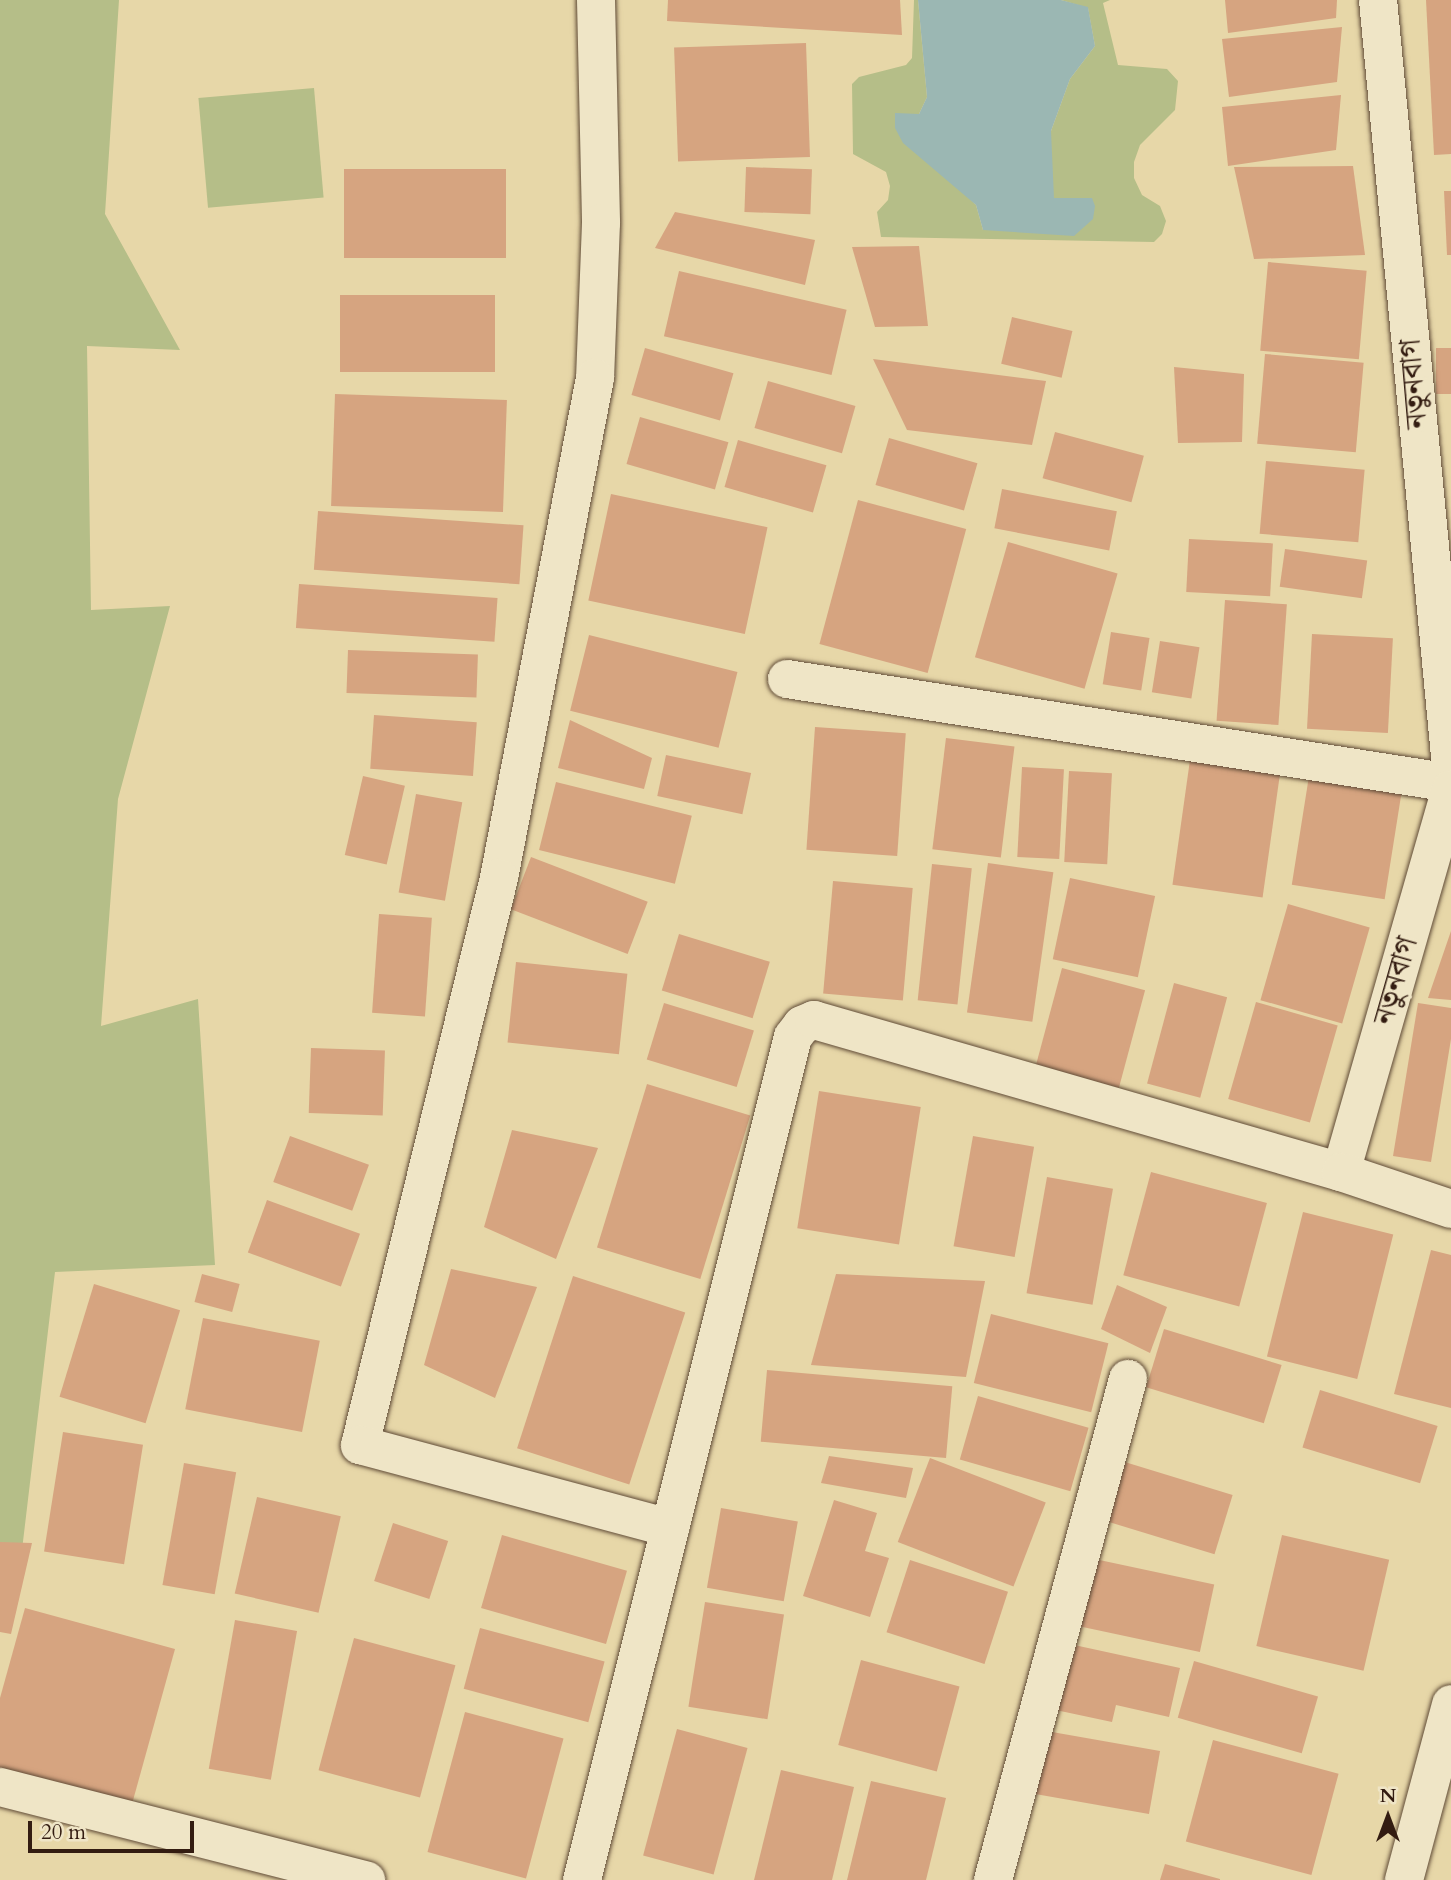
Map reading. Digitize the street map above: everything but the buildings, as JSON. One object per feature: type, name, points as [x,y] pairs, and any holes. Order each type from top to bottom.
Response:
[{"type":"street","points":[[596,0],[601,223],[595,378],[499,878],[360,1445],[670,1528]]},
{"type":"street","name":"নতুনবাগ","points":[[1378,0],[1451,767]]},
{"type":"street","points":[[787,679],[1451,783]]},
{"type":"street","name":"নতুনবাগ","points":[[1341,1172],[1451,789]]},
{"type":"street","points":[[582,1880],[793,1037],[802,1025],[814,1020],[1341,1172],[1451,1209]]},
{"type":"street","points":[[993,1880],[1128,1379]]},
{"type":"street","points":[[1404,1880],[1451,1704]]},
{"type":"street","points":[[0,1787],[366,1880]]},
{"type":"green space","points":[[0,0],[119,0],[105,214],[180,350],[87,346],[91,610],[170,606],[118,799],[101,1026],[198,999],[215,1265],[55,1272],[22,1550],[0,1543]]},
{"type":"green space","points":[[914,0],[918,0],[927,97],[919,114],[963,192],[976,205],[983,230],[1092,198],[1054,199],[1051,189],[1051,131],[1070,79],[1095,46],[1088,8],[1061,0],[1110,0],[1103,3],[1118,65],[1167,69],[1178,81],[1175,110],[1140,145],[1134,162],[1134,178],[1142,195],[1160,206],[1166,221],[1162,234],[1154,242],[881,237],[877,212],[888,200],[890,186],[886,172],[853,154],[852,84],[859,77],[906,65],[912,58]]},
{"type":"green space","points":[[314,88],[324,198],[208,208],[198,98]]},
{"type":"water","points":[[918,0],[1061,0],[1088,7],[1095,46],[1070,79],[1051,131],[1054,198],[1092,198],[1095,206],[1093,219],[1074,236],[983,230],[976,205],[903,143],[895,128],[895,113],[919,114],[927,97]]}]
